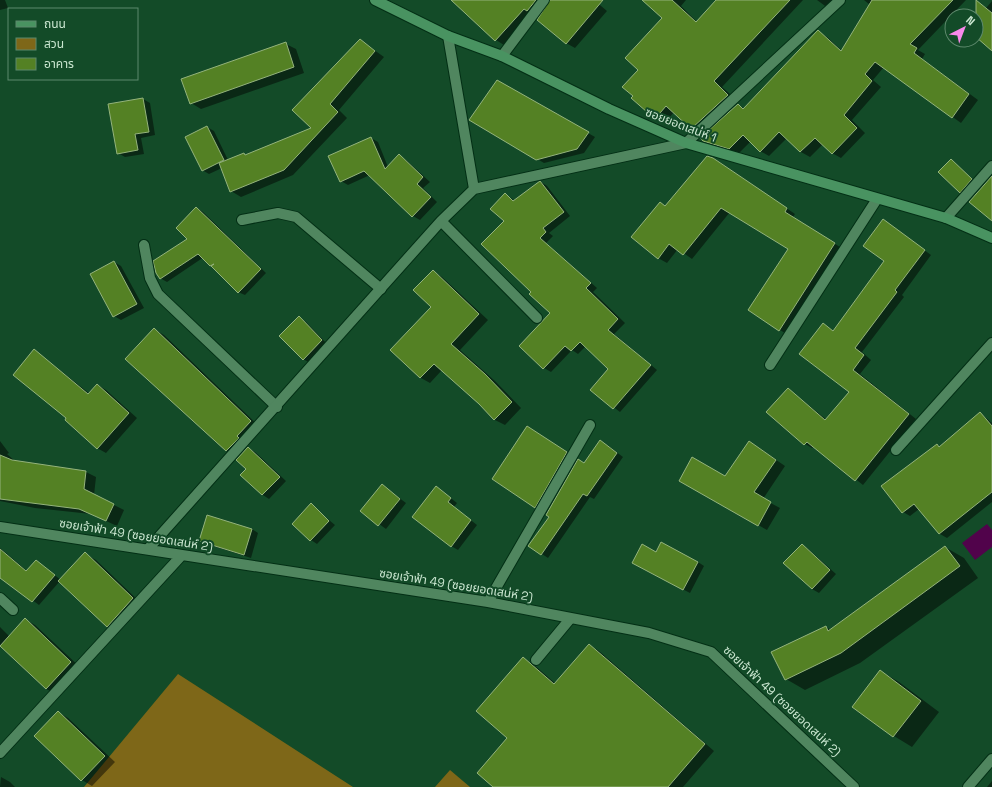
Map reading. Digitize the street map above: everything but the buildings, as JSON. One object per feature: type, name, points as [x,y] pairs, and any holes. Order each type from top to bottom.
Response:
[{"type":"street","name":"ซอยยอดเสน่ห์ 1","points":[[375,0],[448,36],[502,56],[609,109],[686,143],[877,200],[946,218],[992,238]]},
{"type":"street","points":[[502,56],[544,0]]},
{"type":"street","points":[[148,549],[277,407],[441,221],[474,189],[686,143],[840,0]]},
{"type":"street","points":[[448,36],[474,189]]},
{"type":"street","points":[[946,218],[992,166]]},
{"type":"street","points":[[770,365],[877,200]]},
{"type":"street","points":[[242,220],[278,213],[296,217],[381,289]]},
{"type":"street","points":[[441,221],[537,318]]},
{"type":"street","points":[[144,245],[150,278],[158,294],[277,407]]},
{"type":"street","points":[[896,450],[992,343]]},
{"type":"street","points":[[488,602],[590,425]]},
{"type":"street","name":"ซอยเจ้าฟ้า 49 (ซอยยอดเสน่ห์ 2)","points":[[0,527],[488,602],[570,619],[649,632],[711,652],[854,787]]},
{"type":"street","points":[[0,753],[182,555]]},
{"type":"street","points":[[0,598],[13,610]]},
{"type":"street","points":[[536,660],[570,619]]},
{"type":"street","points":[[968,787],[992,759]]},
{"type":"green space","points":[[178,674],[353,787],[84,787]]},
{"type":"green space","points":[[450,770],[470,787],[435,787]]},
{"type":"shaded area","points":[[987,524],[992,530],[992,547],[975,560],[962,543]]}]
